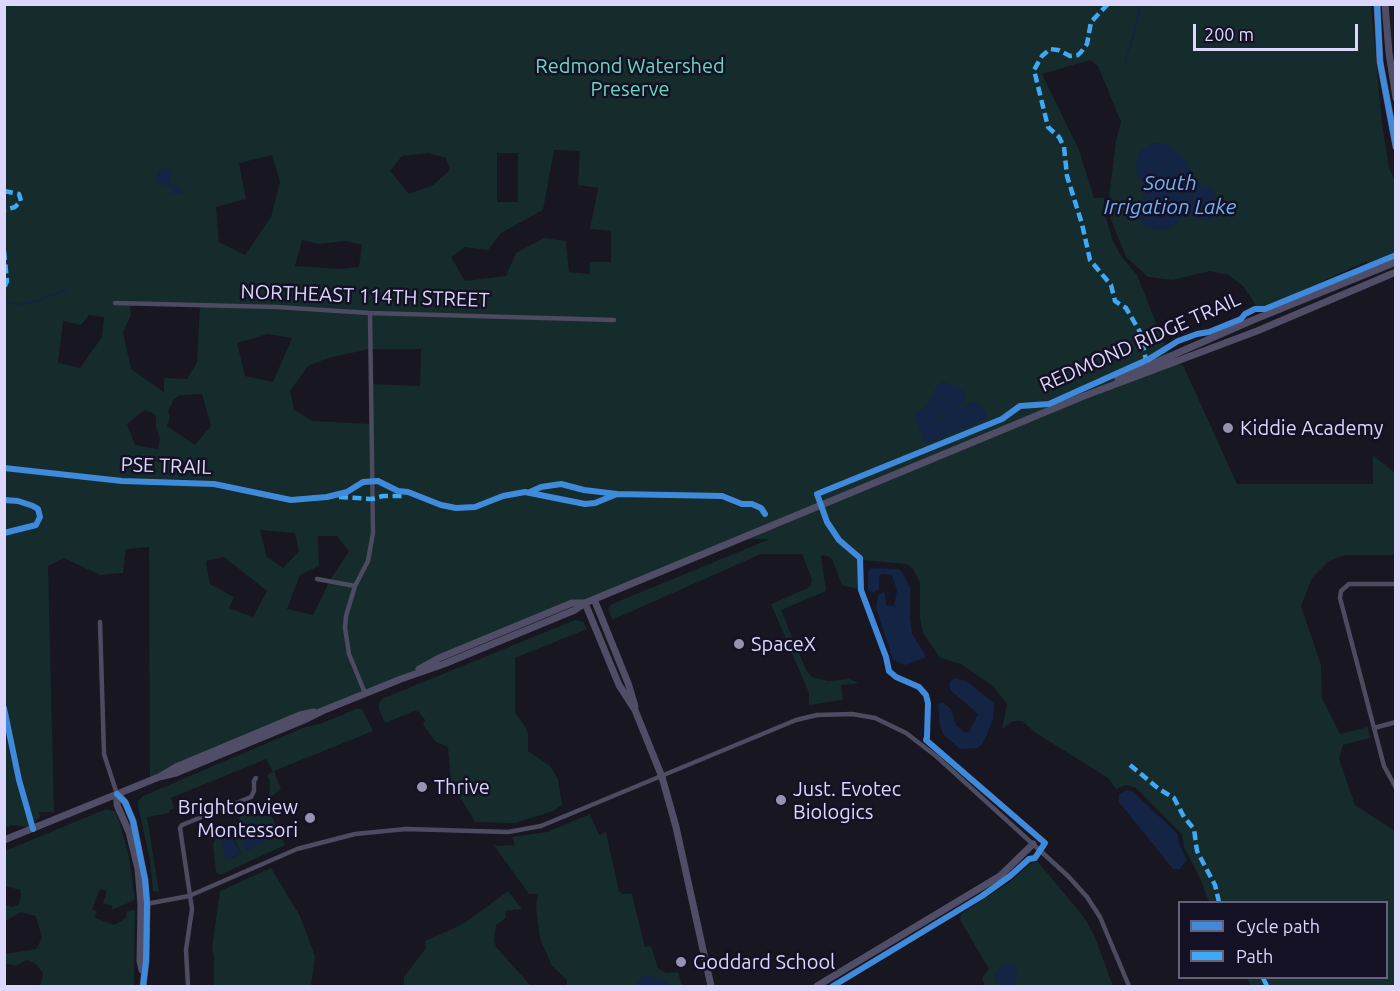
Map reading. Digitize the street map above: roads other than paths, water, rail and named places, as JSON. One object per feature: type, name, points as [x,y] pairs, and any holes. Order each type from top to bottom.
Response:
[{"type":"main road","points":[[1377,4],[1380,62],[1395,147]]},
{"type":"main road","points":[[1385,4],[1395,98]]},
{"type":"main road","points":[[1084,396],[1189,348],[1395,262]]},
{"type":"main road","points":[[4,840],[159,777],[176,773],[365,693],[444,664],[575,610],[594,599],[1084,396],[1257,331],[1395,272]]},
{"type":"main road","points":[[594,599],[662,777],[676,827],[711,987]]},
{"type":"main road","points":[[585,603],[619,685],[636,710]]},
{"type":"main road","points":[[117,794],[125,802],[133,821],[142,859],[146,961],[143,987]]},
{"type":"main road","points":[[817,987],[1000,876],[1034,844]]},
{"type":"street","name":"NORTHEAST 114TH STREET","points":[[115,303],[614,320]]},
{"type":"street","points":[[365,693],[345,640],[346,616],[355,586],[368,561],[373,533],[370,313]]},
{"type":"street","points":[[317,579],[324,578],[355,586]]},
{"type":"street","points":[[1395,584],[1353,583],[1343,589],[1340,598],[1384,766],[1395,788]]},
{"type":"street","points":[[100,622],[104,754],[117,794]]},
{"type":"street","points":[[144,904],[189,896],[297,849],[355,834],[392,830],[508,832],[528,829],[552,822],[796,720],[837,713],[875,718],[897,728],[922,745],[1034,844],[1068,876],[1093,907],[1129,987]]},
{"type":"street","points":[[1374,728],[1395,722]]},
{"type":"street","points":[[188,987],[189,964],[186,950],[192,909],[180,828],[182,825],[251,797],[256,778]]},
{"type":"water","name":"South Irrigation Lake","points":[[1152,143],[1166,144],[1184,157],[1194,182],[1213,189],[1217,199],[1217,208],[1213,218],[1203,220],[1188,214],[1170,228],[1159,230],[1146,228],[1141,220],[1140,209],[1145,191],[1137,172],[1136,161],[1139,152]]},
{"type":"water","points":[[161,168],[173,171],[169,183],[183,189],[181,194],[172,193],[173,188],[156,181]]},
{"type":"water","points":[[943,381],[965,392],[966,398],[963,404],[931,424],[973,401],[982,407],[988,419],[927,443],[923,439],[915,415],[927,405],[937,386]]},
{"type":"water","points":[[871,568],[898,569],[902,572],[910,587],[912,634],[925,654],[925,658],[905,665],[893,660],[876,608],[878,595],[883,592],[886,605],[894,606],[897,591],[892,575],[882,574],[879,576],[879,589],[873,593],[868,590],[868,572]]},
{"type":"water","points":[[954,678],[966,681],[994,703],[993,720],[983,743],[978,748],[960,749],[944,735],[940,727],[938,704],[943,702],[951,709],[956,725],[965,733],[969,732],[978,714],[950,690],[950,682]]},
{"type":"water","points":[[1127,790],[1132,791],[1177,833],[1180,846],[1187,859],[1180,869],[1173,869],[1119,802],[1119,794]]},
{"type":"water","points":[[255,822],[267,828],[271,838],[247,851],[242,844],[256,835],[254,833],[240,839],[236,830],[247,823]]},
{"type":"water","points":[[230,833],[241,853],[230,859],[225,856],[222,844]]},
{"type":"water","points":[[1004,965],[1015,966],[1017,974],[1015,986],[997,986],[995,973]]},
{"type":"water","points":[[644,975],[665,981],[672,986],[637,986],[638,981]]},
{"type":"waterway","points":[[1125,62],[1141,4]]},
{"type":"waterway","points":[[4,301],[15,304],[30,303],[67,290]]},
{"type":"place","name":"Kiddie Academy","points":[[1228,428]]},
{"type":"place","name":"SpaceX","points":[[739,644]]},
{"type":"place","name":"Thrive","points":[[422,787]]},
{"type":"place","name":"Just. Evotec Biologics","points":[[781,800]]},
{"type":"place","name":"Brightonview Montessori","points":[[310,818]]},
{"type":"place","name":"Goddard School","points":[[681,962]]},
{"type":"park label","name":"Redmond Watershed Preserve","points":[[630,78]]}]
